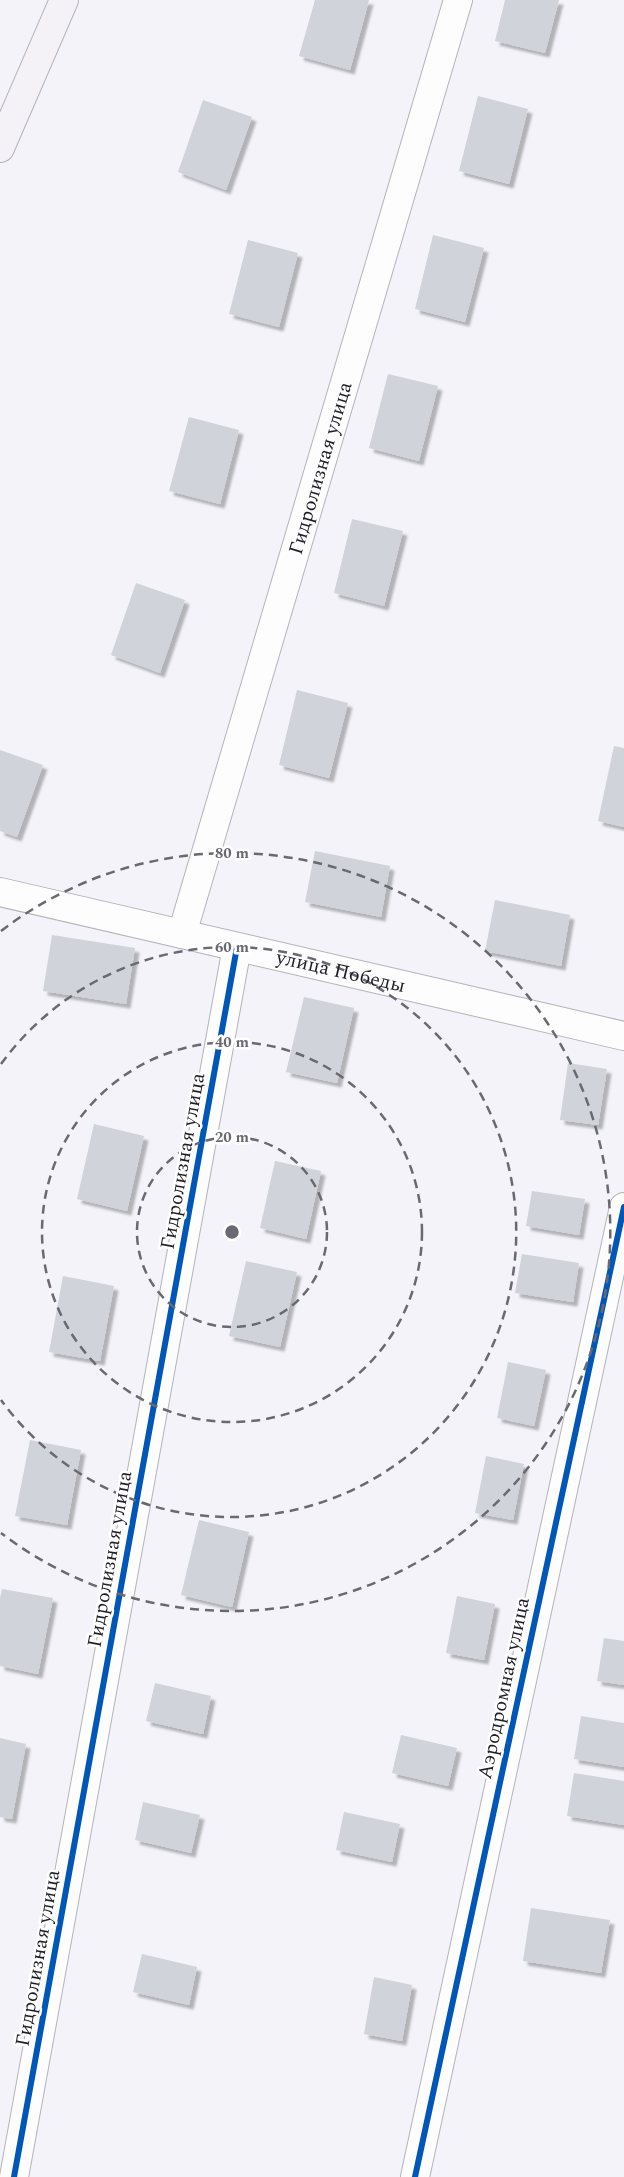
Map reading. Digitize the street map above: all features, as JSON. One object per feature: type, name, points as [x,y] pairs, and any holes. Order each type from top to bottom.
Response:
[{"type":"main road","points":[[0,148],[64,0]]},
{"type":"street","name":"Гидролизная улица","points":[[182,934],[458,0]]},
{"type":"street","name":"улица Победы","points":[[0,892],[624,1036]]},
{"type":"street","name":"Гидролизная улица","points":[[14,2177],[237,947]]},
{"type":"street","name":"Аэродромная улица","points":[[415,2177],[624,1207]]},
{"type":"building","points":[[315,0],[369,0],[350,70],[299,56]]},
{"type":"building","points":[[505,0],[559,0],[545,53],[495,41]]},
{"type":"building","points":[[478,96],[528,109],[509,184],[459,171]]},
{"type":"building","points":[[203,100],[252,117],[226,190],[178,172]]},
{"type":"building","points":[[433,235],[484,248],[465,322],[415,309]]},
{"type":"building","points":[[248,240],[298,253],[279,327],[229,314]]},
{"type":"building","points":[[388,374],[438,386],[419,461],[369,448]]},
{"type":"building","points":[[189,417],[239,430],[220,504],[169,491]]},
{"type":"building","points":[[352,519],[403,531],[384,606],[334,593]]},
{"type":"building","points":[[136,583],[185,600],[160,673],[111,655]]},
{"type":"building","points":[[297,690],[348,703],[329,778],[279,765]]},
{"type":"building","points":[[614,746],[624,748],[624,827],[598,821]]},
{"type":"building","points":[[0,750],[43,765],[17,837],[0,831]]},
{"type":"building","points":[[315,851],[390,866],[381,917],[305,902]]},
{"type":"building","points":[[495,900],[570,915],[561,966],[485,951]]},
{"type":"building","points":[[52,935],[135,948],[126,1004],[43,991]]},
{"type":"building","points":[[304,997],[354,1008],[337,1083],[286,1072]]},
{"type":"building","points":[[568,1063],[607,1069],[598,1125],[560,1120]]},
{"type":"building","points":[[94,1124],[144,1136],[127,1211],[77,1199]]},
{"type":"building","points":[[275,1161],[321,1171],[306,1239],[260,1228]]},
{"type":"building","points":[[532,1191],[585,1199],[579,1235],[526,1226]]},
{"type":"building","points":[[522,1254],[579,1263],[573,1302],[515,1293]]},
{"type":"building","points":[[246,1261],[297,1272],[280,1347],[229,1336]]},
{"type":"building","points":[[63,1276],[114,1286],[100,1361],[49,1352]]},
{"type":"building","points":[[508,1362],[546,1370],[534,1426],[497,1418]]},
{"type":"building","points":[[30,1440],[81,1450],[67,1525],[15,1516]]},
{"type":"building","points":[[486,1456],[524,1464],[513,1520],[475,1513]]},
{"type":"building","points":[[199,1520],[249,1532],[232,1607],[181,1595]]},
{"type":"building","points":[[2,1589],[53,1598],[38,1674],[0,1666],[0,1598]]},
{"type":"building","points":[[457,1596],[495,1604],[484,1660],[446,1653]]},
{"type":"building","points":[[604,1638],[624,1641],[624,1685],[597,1681]]},
{"type":"building","points":[[155,1683],[211,1696],[203,1734],[146,1721]]},
{"type":"building","points":[[581,1716],[624,1723],[624,1767],[574,1759]]},
{"type":"building","points":[[401,1735],[457,1748],[448,1786],[392,1773]]},
{"type":"building","points":[[0,1738],[26,1744],[12,1819],[0,1817]]},
{"type":"building","points":[[574,1773],[624,1781],[624,1825],[567,1816]]},
{"type":"building","points":[[143,1802],[200,1815],[191,1853],[135,1840]]},
{"type":"building","points":[[344,1812],[400,1824],[392,1862],[336,1850]]},
{"type":"building","points":[[531,1908],[610,1920],[601,1973],[523,1961]]},
{"type":"building","points":[[142,1954],[197,1967],[189,2005],[133,1992]]},
{"type":"building","points":[[374,1977],[412,1985],[402,2041],[364,2034]]},
{"type":"cycle path","points":[[14,2177],[237,947]]},
{"type":"cycle path","points":[[415,2177],[624,1207]]}]
